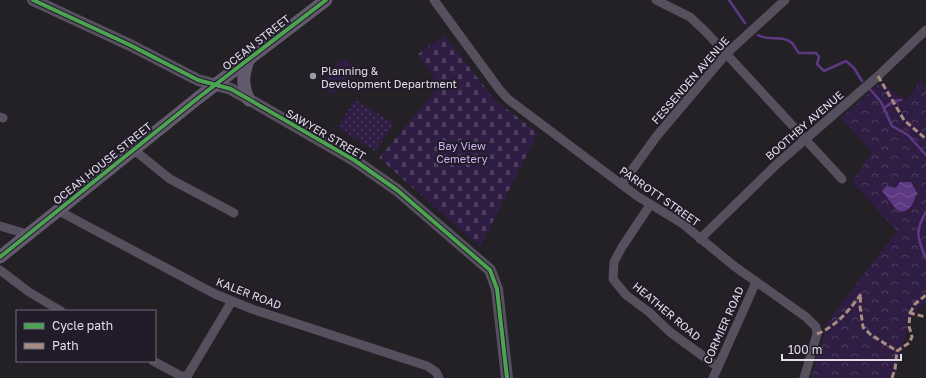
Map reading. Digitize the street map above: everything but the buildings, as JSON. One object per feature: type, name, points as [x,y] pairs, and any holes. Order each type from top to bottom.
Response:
[{"type":"main road","name":"OCEAN STREET","points":[[216,85],[326,0]]},
{"type":"main road","points":[[249,58],[242,81],[249,100]]},
{"type":"main road","name":"OCEAN HOUSE STREET","points":[[0,257],[57,210],[216,85]]},
{"type":"street","name":"SAWYER STREET","points":[[33,0],[130,45],[198,80],[231,90],[354,160],[379,176],[485,265],[493,276],[497,289],[507,378]]},
{"type":"street","name":"PARROTT STREET","points":[[434,0],[499,89],[508,99],[650,205],[683,224],[756,282],[806,317],[816,327],[817,334],[804,378]]},
{"type":"street","points":[[656,0],[690,17],[842,179]]},
{"type":"street","name":"FESSENDEN AVENUE","points":[[622,184],[656,137],[726,54],[785,0]]},
{"type":"street","name":"BOOTHBY AVENUE","points":[[700,239],[744,195],[804,140],[878,76],[926,30]]},
{"type":"street","points":[[134,150],[170,179],[234,213]]},
{"type":"street","name":"HEATHER ROAD","points":[[650,205],[622,247],[614,262],[613,279],[626,295],[649,312],[670,332],[718,366]]},
{"type":"street","name":"KALER ROAD","points":[[57,210],[215,294],[252,309],[427,366],[436,372],[439,378]]},
{"type":"street","points":[[0,226],[27,234]]},
{"type":"street","points":[[0,270],[10,279],[59,310]]},
{"type":"street","name":"CORMIER ROAD","points":[[713,378],[756,282]]},
{"type":"street","points":[[155,362],[181,376],[187,377],[232,301]]},
{"type":"green space","name":"Bay View Cemetery","points":[[444,35],[495,100],[538,133],[480,247],[379,158],[439,86],[418,54]]},
{"type":"green space","points":[[340,59],[343,61],[344,59],[355,67],[334,95],[321,85]]},
{"type":"green space","points":[[921,80],[926,87],[926,302],[911,315],[894,378],[811,378],[826,327],[825,325],[897,231],[852,182],[872,152],[841,118],[880,83],[907,100]]},
{"type":"green space","points":[[356,100],[394,124],[375,151],[337,127]]},
{"type":"water","points":[[900,182],[911,182],[917,193],[910,207],[901,212],[896,209],[882,191],[886,186],[896,188]]},
{"type":"waterway","points":[[729,0],[745,23]]},
{"type":"waterway","points":[[758,35],[766,38],[788,40],[793,44],[799,53],[816,53],[819,57],[817,64],[824,71],[846,61],[854,68],[862,81]]},
{"type":"waterway","points":[[869,88],[881,102],[892,126],[908,135],[926,155]]},
{"type":"waterway","points":[[884,108],[894,101],[901,100]]},
{"type":"waterway","points":[[926,212],[922,219],[918,236],[926,259]]},
{"type":"marked path","points":[[878,76],[904,120],[926,139]]},
{"type":"marked path","points":[[817,334],[830,327],[842,317],[861,294],[860,306],[863,327],[871,335],[897,351]]},
{"type":"marked path","points":[[910,313],[915,304],[926,295]]},
{"type":"marked path","points":[[892,378],[895,369],[897,351],[909,343],[912,337],[909,326],[910,313],[926,317]]},
{"type":"cycle path","points":[[33,0],[130,45],[198,80],[231,89],[354,160],[397,190],[490,270],[497,289],[507,378]]},
{"type":"cycle path","points":[[0,257],[198,98],[326,0]]},
{"type":"place","name":"Planning & Development Department","points":[[313,76]]}]
